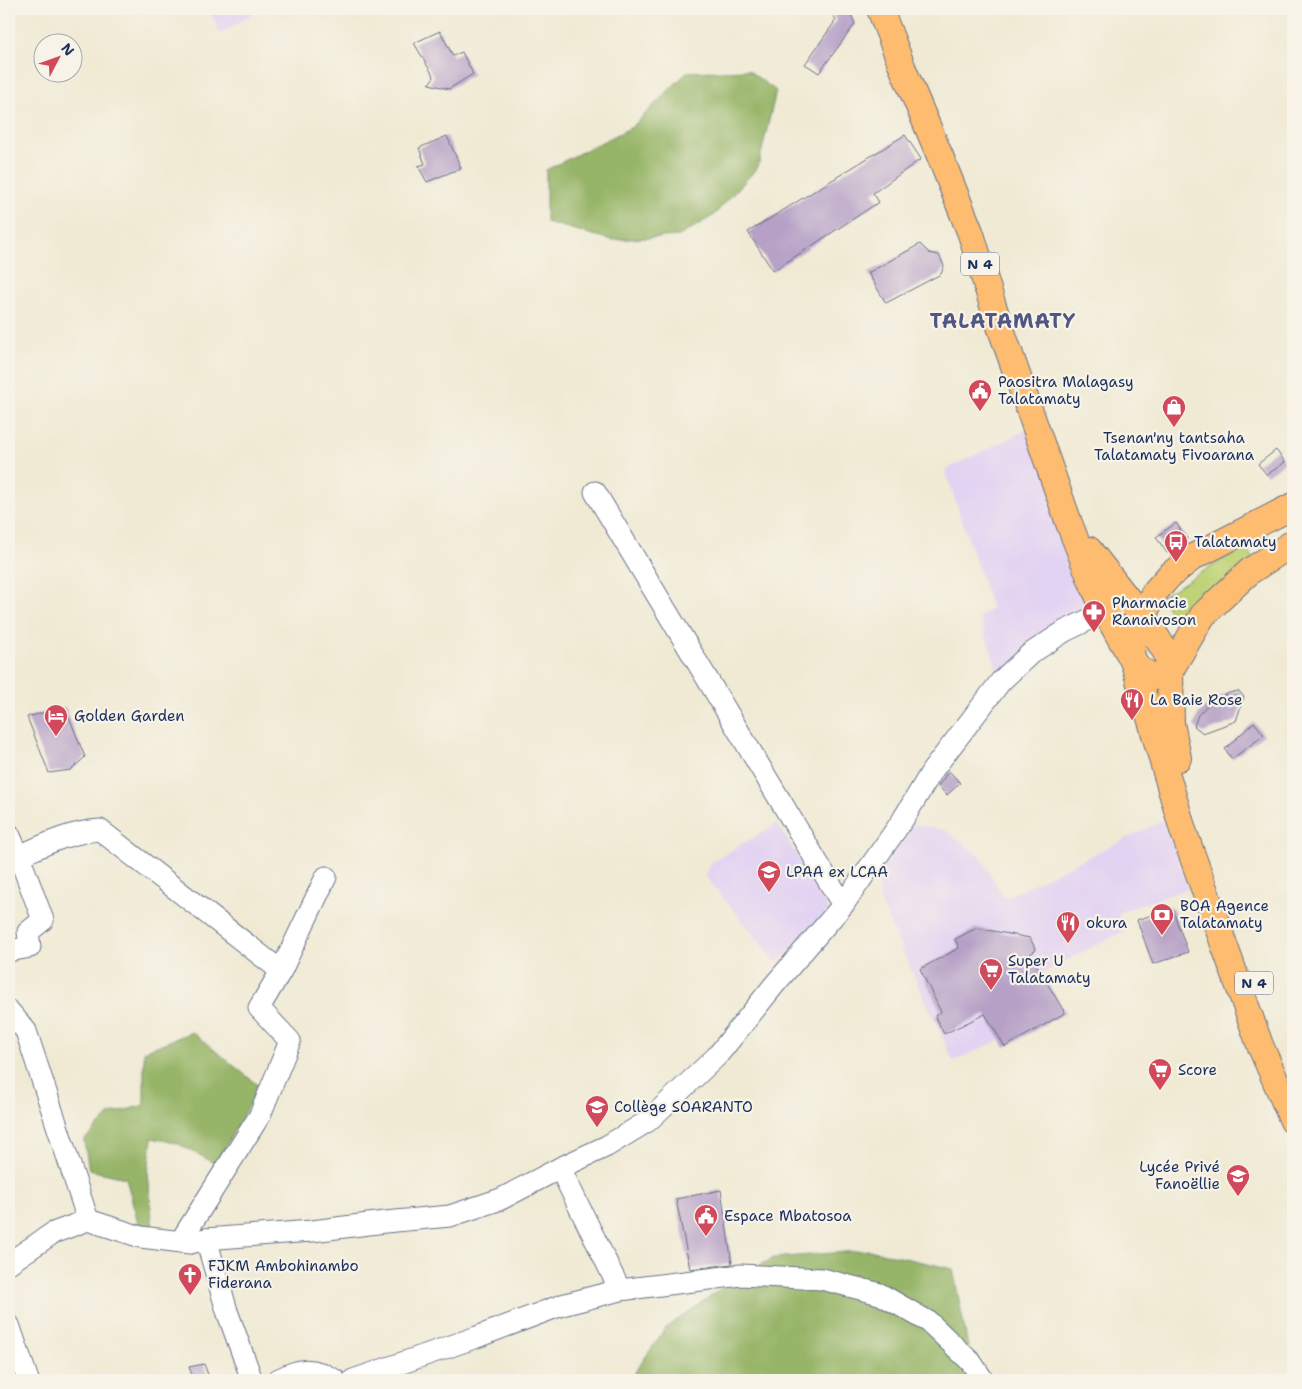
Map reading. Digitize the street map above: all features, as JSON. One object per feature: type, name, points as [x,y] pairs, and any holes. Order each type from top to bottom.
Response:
[{"type":"main road","name":"N 4","points":[[880,9],[970,234],[1068,523],[1105,611],[1132,660],[1196,866],[1260,1045],[1291,1115]]},
{"type":"main road","points":[[1293,506],[1194,557],[1169,576],[1136,609],[1131,648],[1132,660],[1138,668],[1152,676],[1160,677],[1170,671],[1203,615],[1250,571],[1293,543]]},
{"type":"main road","name":"N 4","points":[[1068,523],[1136,609],[1167,654],[1170,671],[1171,723],[1180,771],[1195,820],[1274,1043],[1291,1115]]},
{"type":"main road","points":[[1242,532],[1267,559]]},
{"type":"street","points":[[594,492],[843,905]]},
{"type":"street","points":[[9,1264],[53,1234],[88,1220],[140,1237],[190,1243],[206,1239],[312,1231],[450,1216],[502,1199],[560,1168],[607,1146],[648,1121],[717,1056],[775,984],[843,905],[902,821],[932,771],[1001,681],[1030,654],[1065,630],[1105,611],[1136,609]]},
{"type":"street","points":[[20,856],[61,837],[84,831],[100,830],[281,970]]},
{"type":"street","points":[[9,834],[20,856],[43,920],[28,932],[30,946],[9,951]]},
{"type":"street","points":[[180,1242],[260,1115],[290,1041],[259,1008],[281,970],[326,877]]},
{"type":"street","points":[[9,1011],[26,1031],[88,1220]]},
{"type":"street","points":[[560,1168],[620,1290]]},
{"type":"street","points":[[206,1239],[227,1311],[252,1380]]},
{"type":"street","points":[[353,1380],[478,1337],[562,1305],[620,1290],[742,1274],[822,1279],[880,1294],[929,1322],[970,1362],[983,1380]]},
{"type":"street","points":[[9,1325],[28,1380]]},
{"type":"street","points":[[277,1380],[294,1372],[307,1369],[323,1373],[335,1380]]},
{"type":"shaded area","points":[[209,9],[255,9],[256,12],[220,34]]},
{"type":"shaded area","points":[[1036,425],[1105,611],[1001,681],[979,617],[992,609],[945,470]]},
{"type":"shaded area","points":[[1164,820],[1188,888],[1118,913],[1122,932],[1042,973],[1065,1013],[1005,1047],[1000,1040],[953,1061],[882,906],[876,878],[913,824],[947,831],[980,856],[1004,898]]},
{"type":"shaded area","name":"LPAA ex LCAA","points":[[777,823],[829,910],[777,963],[705,876],[712,862]]},
{"type":"green space","points":[[748,70],[776,91],[758,167],[713,216],[679,236],[612,240],[546,222],[546,170],[632,127],[687,72]]},
{"type":"green space","points":[[1245,546],[1258,565],[1182,635],[1161,597]]},
{"type":"green space","points":[[192,1032],[259,1086],[216,1164],[177,1143],[152,1138],[148,1172],[153,1232],[139,1227],[126,1178],[89,1170],[84,1140],[109,1115],[144,1105],[144,1051]]},
{"type":"green space","points":[[869,1250],[953,1269],[971,1362],[983,1380],[636,1380],[635,1372],[665,1329],[737,1277],[774,1258]]},
{"type":"building","points":[[830,9],[849,9],[855,24],[819,73],[805,64],[836,20]]},
{"type":"building","points":[[440,31],[453,56],[462,52],[473,74],[449,89],[429,84],[434,77],[414,43]]},
{"type":"building","points":[[905,135],[921,159],[873,193],[879,202],[773,271],[748,232]]},
{"type":"building","points":[[447,136],[461,168],[427,182],[418,166],[425,164],[419,148]]},
{"type":"building","points":[[920,244],[929,253],[939,255],[944,266],[941,274],[886,303],[868,273]]},
{"type":"building","points":[[1276,450],[1285,462],[1267,475],[1258,464]]},
{"type":"building","points":[[1176,523],[1187,539],[1167,553],[1156,537]]},
{"type":"building","points":[[1239,691],[1244,697],[1236,721],[1203,733],[1194,726],[1198,715],[1211,701]]},
{"type":"building","name":"Golden Garden","points":[[65,707],[85,757],[71,770],[49,773],[27,717]]},
{"type":"building","points":[[1254,722],[1264,735],[1232,759],[1225,749]]},
{"type":"building","points":[[949,771],[960,783],[947,795],[938,786]]},
{"type":"building","name":"BOA Agence Talatamaty","points":[[1172,908],[1188,952],[1153,964],[1137,920]]},
{"type":"building","name":"Super U Talatamaty","points":[[977,928],[1030,938],[1036,950],[1030,954],[1065,1013],[1005,1047],[985,1014],[944,1034],[935,1016],[941,1012],[920,969],[959,948],[955,939]]},
{"type":"building","name":"Espace Mbatosoa","points":[[721,1190],[732,1264],[690,1269],[676,1199]]},
{"type":"building","points":[[204,1364],[210,1380],[194,1380],[189,1367]]},
{"type":"place","name":"Paositra Malagasy Talatamaty","points":[[980,412]]},
{"type":"place","name":"Tsenan'ny tantsaha Talatamaty Fivoarana","points":[[1174,428]]},
{"type":"place","name":"Talatamaty","points":[[1176,563]]},
{"type":"place","name":"Pharmacie Ranaivoson","points":[[1094,633]]},
{"type":"place","name":"La Baie Rose","points":[[1132,721]]},
{"type":"place","name":"Golden Garden","points":[[56,737]]},
{"type":"place","name":"LPAA ex LCAA","points":[[769,893]]},
{"type":"place","name":"BOA Agence Talatamaty","points":[[1162,936]]},
{"type":"place","name":"okura","points":[[1068,944]]},
{"type":"place","name":"Super U Talatamaty","points":[[991,991]]},
{"type":"place","name":"Score","points":[[1160,1091]]},
{"type":"place","name":"Collège SOARANTO","points":[[597,1128]]},
{"type":"place","name":"Lycée Privé Fanoëllie","points":[[1238,1197]]},
{"type":"place","name":"Espace Mbatosoa","points":[[706,1237]]},
{"type":"place","name":"FJKM Ambohinambo Fiderana","points":[[190,1296]]},
{"type":"district","name":"TALATAMATY","points":[[1003,321]]}]
